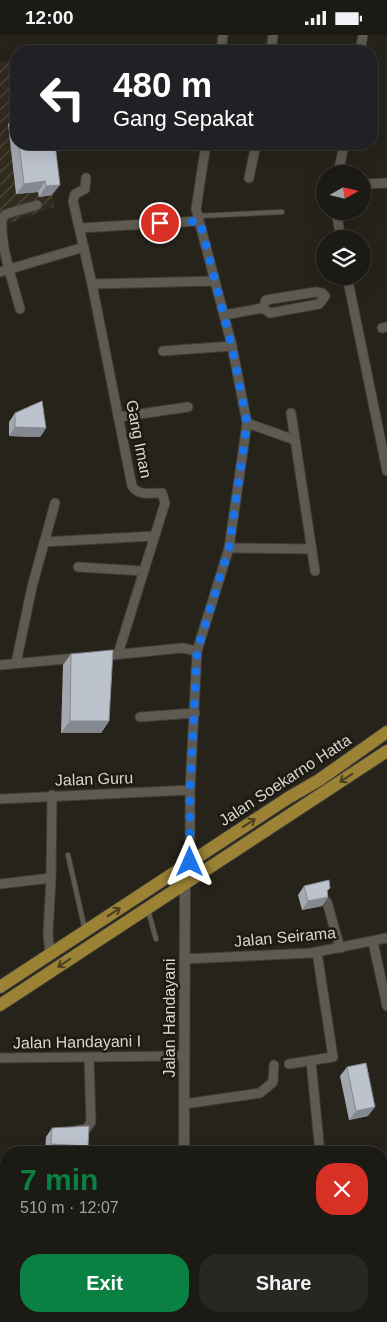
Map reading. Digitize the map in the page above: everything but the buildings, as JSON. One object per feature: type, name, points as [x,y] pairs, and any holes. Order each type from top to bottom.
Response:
[{"type":"main road","name":"Jalan Soekarno Hatta","points":[[0,987],[319,780],[387,733]]},
{"type":"main road","points":[[372,742],[384,753]]},
{"type":"main road","name":"Jalan Soekarno Hatta","points":[[0,1005],[384,753]]},
{"type":"street","points":[[190,862],[190,790],[197,651],[229,548],[247,423],[232,347],[196,209],[205,150]]},
{"type":"street","points":[[249,178],[255,150]]},
{"type":"street","points":[[340,165],[343,150]]},
{"type":"street","name":"Gang Iman","points":[[86,178],[85,189],[73,197],[132,486],[135,491],[141,493],[162,493],[165,496],[165,503],[118,654]]},
{"type":"street","points":[[371,183],[387,183]]},
{"type":"street","points":[[20,309],[1,227],[2,218],[6,214],[37,205]]},
{"type":"street","points":[[80,228],[199,219]]},
{"type":"street","points":[[0,272],[84,247]]},
{"type":"street","points":[[92,284],[215,281]]},
{"type":"street","points":[[350,285],[387,471]]},
{"type":"street","points":[[224,315],[263,308],[270,313],[319,305],[325,296],[316,292],[266,300],[263,308]]},
{"type":"street","points":[[163,351],[232,347]]},
{"type":"street","points":[[119,417],[188,407]]},
{"type":"street","points":[[291,413],[316,571]]},
{"type":"street","points":[[247,423],[295,440]]},
{"type":"street","points":[[16,663],[55,503]]},
{"type":"street","points":[[44,542],[154,536]]},
{"type":"street","points":[[229,548],[312,549]]},
{"type":"street","points":[[78,567],[143,571]]},
{"type":"street","points":[[98,656],[182,648],[197,651]]},
{"type":"street","points":[[0,665],[88,657]]},
{"type":"street","points":[[140,717],[195,713]]},
{"type":"street","name":"Jalan Guru","points":[[0,799],[52,795],[190,790]]},
{"type":"street","points":[[50,954],[48,934],[52,795]]},
{"type":"street","points":[[0,884],[51,878]]},
{"type":"street","name":"Jalan Handayani","points":[[182,1146],[185,884]]},
{"type":"street","points":[[327,902],[340,948]]},
{"type":"street","name":"Jalan Seirama","points":[[185,959],[317,952],[387,938]]},
{"type":"street","points":[[373,942],[387,1005]]},
{"type":"street","points":[[289,1064],[332,1059],[333,1055],[317,952]]},
{"type":"street","name":"Jalan Handayani I","points":[[0,1058],[184,1055]]},
{"type":"street","points":[[67,1130],[86,1129],[91,1122],[89,1057]]},
{"type":"street","points":[[311,1061],[319,1146]]},
{"type":"street","points":[[184,1104],[260,1093],[273,1082],[274,1065]]},
{"type":"lane","points":[[199,219],[282,212]]},
{"type":"lane","points":[[68,855],[85,931]]},
{"type":"lane","points":[[147,908],[156,939]]},
{"type":"shaded area","points":[[10,61],[10,150],[48,150],[54,207],[0,227],[0,62]]},
{"type":"route","points":[[160,223],[200,221],[232,347],[247,423],[229,548],[197,651],[190,790],[190,862]]}]
